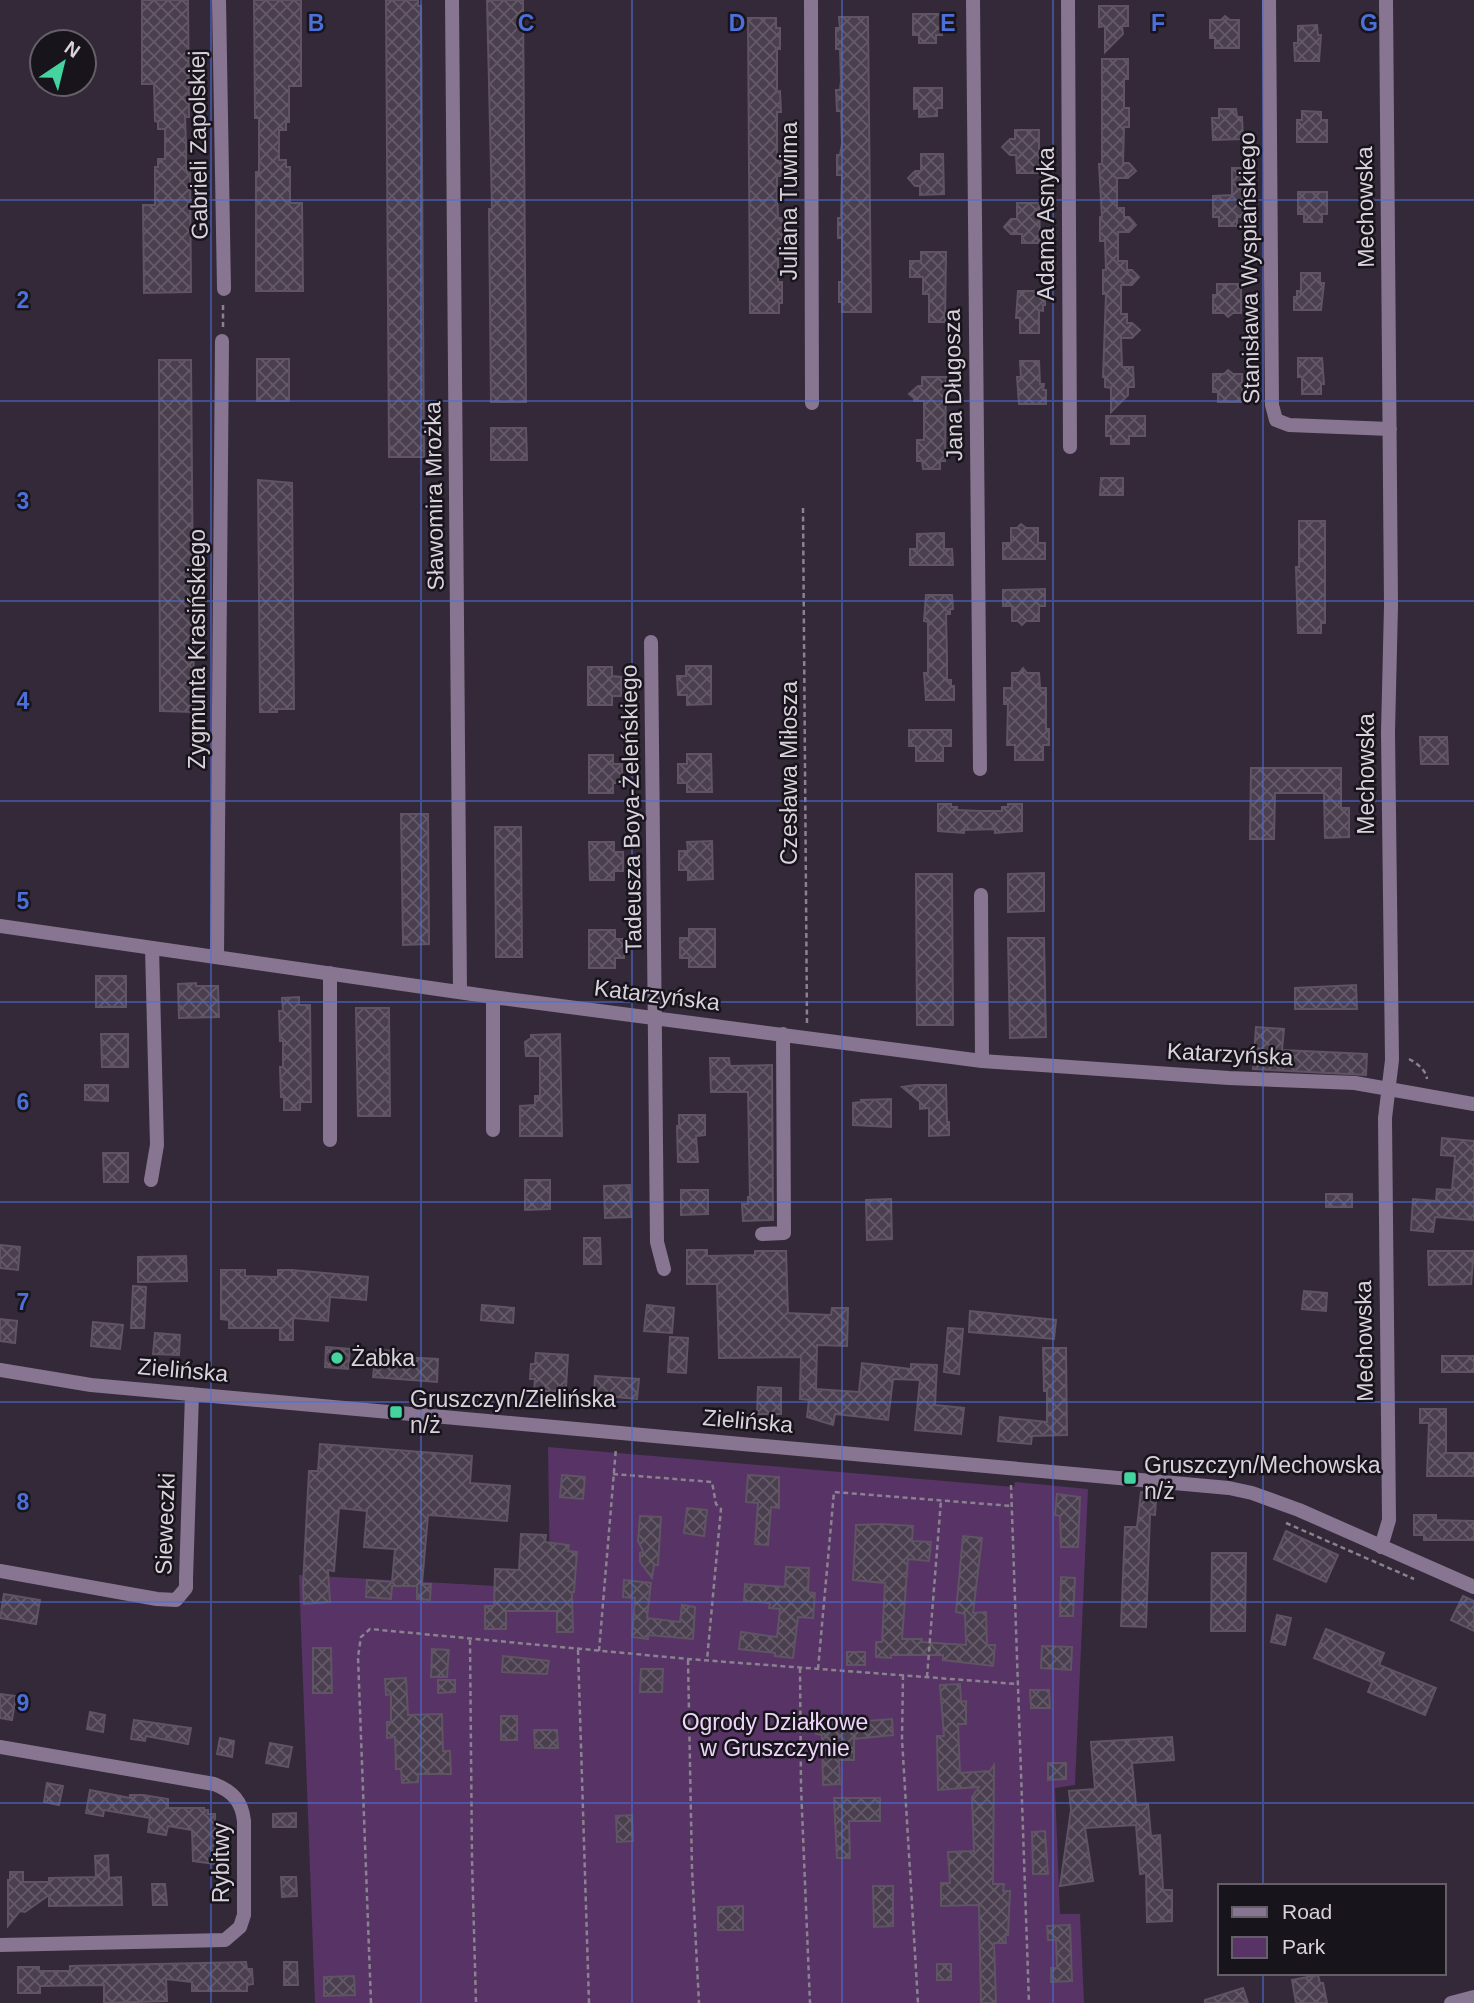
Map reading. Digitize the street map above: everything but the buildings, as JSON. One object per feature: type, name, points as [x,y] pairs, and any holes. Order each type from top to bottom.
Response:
[{"type":"street","name":"Gabrieli Zapolskiej","points":[[219,0],[224,289]]},
{"type":"street","name":"Sławomira Mrożka","points":[[452,0],[460,992]]},
{"type":"street","name":"Juliana Tuwima","points":[[811,0],[812,402]]},
{"type":"street","name":"Jana Długosza","points":[[973,0],[980,769]]},
{"type":"street","name":"Adama Asnyka","points":[[1068,0],[1070,447]]},
{"type":"street","name":"Stanisława Wyspiańskiego","points":[[1269,0],[1272,405],[1276,419],[1289,425],[1390,429]]},
{"type":"street","name":"Mechowska","points":[[1381,1547],[1389,1520],[1385,1118],[1392,1060],[1388,732],[1391,606],[1386,0]]},
{"type":"street","name":"Zygmunta Krasińskiego","points":[[217,957],[222,341]]},
{"type":"street","name":"Tadeusza Boya-Żeleńskiego","points":[[651,642],[657,1242],[664,1269]]},
{"type":"street","points":[[981,895],[982,1061]]},
{"type":"street","name":"Katarzyńska","points":[[0,926],[493,997],[982,1061],[1229,1078],[1355,1083],[1474,1104]]},
{"type":"street","points":[[151,1180],[157,1145],[152,948]]},
{"type":"street","points":[[330,973],[330,1140]]},
{"type":"street","points":[[493,997],[493,1130]]},
{"type":"street","points":[[762,1234],[784,1233],[783,1034]]},
{"type":"street","name":"Zielińska","points":[[0,1370],[91,1385],[1228,1488],[1252,1493],[1299,1510],[1474,1587]]},
{"type":"street","name":"Sieweczki","points":[[0,1571],[157,1599],[176,1600],[186,1588],[192,1394]]},
{"type":"street","name":"Rybitwy","points":[[0,1747],[214,1784],[235,1796],[242,1807],[244,1821],[244,1915],[240,1927],[226,1940],[0,1945]]},
{"type":"street","points":[[1451,2003],[1474,1997]]},
{"type":"path","points":[[222,341],[224,289]]},
{"type":"path","name":"Czesława Miłosza","points":[[803,508],[807,1037]]},
{"type":"path","points":[[599,1651],[618,1432]]},
{"type":"path","points":[[1010,1467],[1030,2003]]},
{"type":"path","points":[[613,1474],[712,1482],[716,1504],[721,1509],[707,1660]]},
{"type":"path","points":[[818,1669],[834,1492],[1012,1506]]},
{"type":"path","points":[[928,1677],[941,1500]]},
{"type":"path","points":[[1283,1518],[1287,1525],[1413,1579],[1423,1576]]},
{"type":"path","points":[[371,2003],[359,1642],[364,1632],[370,1629],[688,1659],[1017,1684]]},
{"type":"path","points":[[470,1640],[476,2003]]},
{"type":"path","points":[[578,1649],[589,2003]]},
{"type":"path","points":[[688,1659],[692,1868],[699,2003]]},
{"type":"path","points":[[800,1668],[801,1787],[810,2003]]},
{"type":"path","points":[[903,1675],[902,1739],[918,2003]]},
{"type":"green space","name":"Ogrody Działkowe w Gruszczynie","points":[[548,1447],[1014,1487],[1015,1482],[1088,1489],[1075,1785],[1055,1788],[1060,1914],[1080,1914],[1084,2003],[315,2003],[299,1575],[550,1589]]},
{"type":"place","name":"Żabka","points":[[337,1358]]},
{"type":"place","name":"Gruszczyn/Zielińska n/ż","points":[[396,1412]]},
{"type":"place","name":"Gruszczyn/Mechowska n/ż","points":[[1130,1478]]}]
